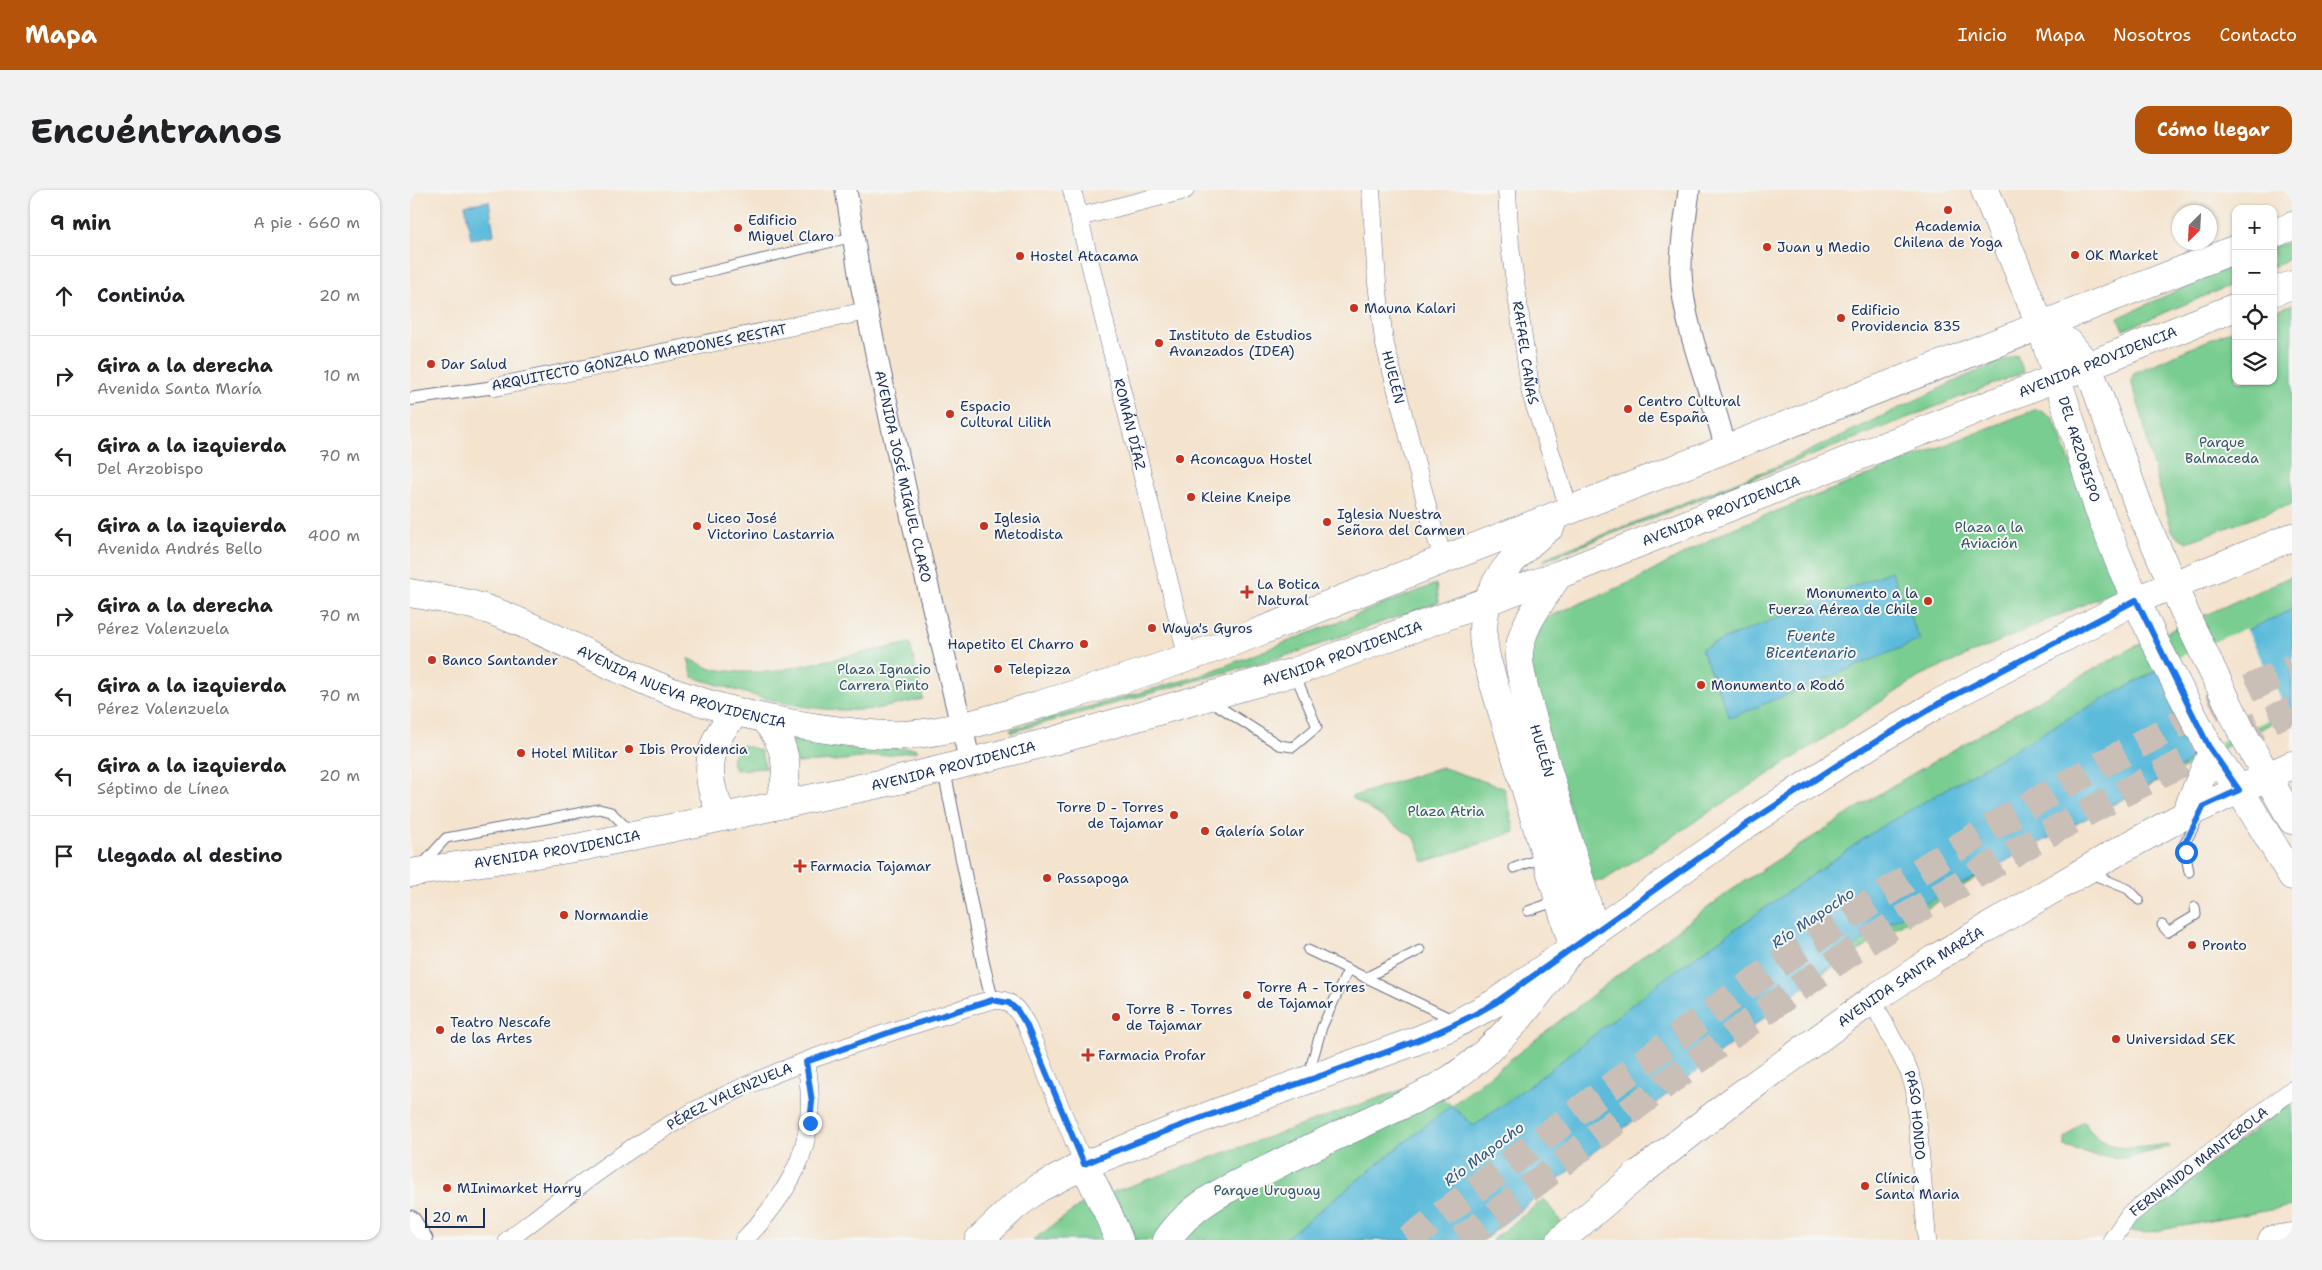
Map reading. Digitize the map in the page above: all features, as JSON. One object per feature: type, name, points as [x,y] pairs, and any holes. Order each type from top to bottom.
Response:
[{"type":"main road","name":"DEL ARZOBISPO","points":[[1985,190],[2041,327],[2098,508],[2136,600],[2154,640],[2211,750],[2239,790],[2292,876]]},
{"type":"main road","points":[[2277,232],[2292,226]]},
{"type":"main road","points":[[961,726],[1120,681],[1188,659],[2232,252]]},
{"type":"main road","points":[[2277,291],[2292,285]]},
{"type":"main road","name":"AVENIDA PROVIDENCIA","points":[[412,873],[564,850],[944,770],[1294,672],[1486,603],[2232,309]]},
{"type":"main road","points":[[2041,327],[2069,343],[2088,366],[2139,507],[2189,622],[2242,732],[2292,820]]},
{"type":"main road","name":"HUELÉN","points":[[1570,511],[1515,557],[1499,578],[1486,603],[1482,625],[1484,648],[1560,900],[1584,939]]},
{"type":"main road","points":[[979,1240],[1015,1206],[1039,1188],[1084,1164],[1413,1042],[1459,1022],[1495,1003],[1747,824],[1893,731],[2033,652],[2136,600],[2292,537]]},
{"type":"main road","name":"HUELÉN","points":[[1558,575],[1527,625],[1521,640],[1519,658],[1526,695],[1584,939]]},
{"type":"main road","name":"AVENIDA NUEVA PROVIDENCIA","points":[[410,593],[489,610],[527,624],[633,676],[676,694],[765,720],[868,734],[900,735],[934,732],[961,726]]},
{"type":"main road","points":[[724,816],[712,792],[710,765],[712,752],[720,733],[737,713]]},
{"type":"main road","points":[[765,720],[781,744],[786,764],[785,785],[777,805]]},
{"type":"main road","points":[[2195,810],[2211,750]]},
{"type":"main road","name":"AVENIDA SANTA MARÍA","points":[[1570,1237],[1636,1176],[1732,1101],[1872,1000],[1942,954],[2084,871],[2195,810],[2292,764]]},
{"type":"main road","points":[[1167,1240],[1190,1214],[1221,1192],[1415,1099],[1459,1074],[1478,1059],[1507,1030],[1584,939]]},
{"type":"main road","points":[[1084,1164],[1108,1211],[1119,1240]]},
{"type":"main road","points":[[2272,1240],[2292,1237]]},
{"type":"street","name":"AVENIDA JOSÉ MIGUEL CLARO","points":[[846,190],[867,311],[913,524],[970,762]]},
{"type":"street","name":"ROMÁN DÍAZ","points":[[1072,190],[1188,659]]},
{"type":"street","points":[[1079,217],[1185,190]]},
{"type":"street","name":"HUELÉN","points":[[1371,190],[1377,282],[1384,341],[1432,526],[1444,560]]},
{"type":"street","name":"RAFAEL CAÑAS","points":[[1507,190],[1510,246],[1531,394],[1570,511]]},
{"type":"street","points":[[1690,190],[1681,256],[1683,294],[1726,450]]},
{"type":"street","name":"ARQUITECTO GONZALO MARDONES RESTAT","points":[[410,399],[495,387],[867,311]]},
{"type":"street","points":[[944,770],[982,963],[992,1000],[1009,1003],[1017,1010],[1026,1024],[1084,1164]]},
{"type":"street","name":"PÉREZ VALENZUELA","points":[[508,1240],[610,1163],[654,1134],[734,1092],[806,1062],[899,1029],[992,1000]]},
{"type":"street","name":"PASO HONDO","points":[[1872,1000],[1909,1070],[1915,1090],[1927,1240]]},
{"type":"street","points":[[744,1240],[786,1191],[802,1158],[810,1123],[812,1102],[806,1062]]},
{"type":"street","name":"FERNANDO MANTEROLA","points":[[2112,1240],[2129,1215],[2292,1090]]},
{"type":"street","points":[[410,1221],[422,1240]]},
{"type":"lane","points":[[674,280],[853,237]]},
{"type":"lane","points":[[1206,698],[1279,745],[1293,747],[1317,727],[1294,672]]},
{"type":"lane","points":[[2189,872],[2184,845],[2195,810]]},
{"type":"lane","points":[[1514,868],[1547,856]]},
{"type":"lane","points":[[2084,871],[2128,889],[2139,900]]},
{"type":"lane","points":[[1528,911],[1560,900]]},
{"type":"lane","points":[[2162,925],[2168,932],[2196,915],[2194,907]]},
{"type":"lane","points":[[1308,950],[1459,1022]]},
{"type":"lane","points":[[1364,978],[1420,950]]},
{"type":"lane","points":[[1306,1081],[1322,1027],[1348,970]]},
{"type":"green space","points":[[2292,241],[2292,257],[2277,265],[2277,250],[2277,246]]},
{"type":"green space","points":[[2232,265],[2232,285],[2123,330],[2118,318]]},
{"type":"green space","name":"Parque Balmaceda","points":[[2292,304],[2292,504],[2187,542],[2176,536],[2172,530],[2131,381],[2134,373],[2232,330],[2232,385],[2277,385],[2277,310]]},
{"type":"green space","points":[[2017,355],[2024,372],[1543,561],[1552,555],[1780,465],[1966,376]]},
{"type":"green space","name":"Plaza a la Aviación","points":[[2037,409],[2053,418],[2119,589],[1922,675],[1603,881],[1591,881],[1525,658],[1543,619],[1636,580],[1726,531]]},
{"type":"green space","name":"Parque Uruguay","points":[[2292,576],[2292,713],[2010,857],[1817,977],[1649,1105],[1484,1240],[1033,1240],[1085,1202],[1418,1084],[1452,1105],[1645,954],[1740,884],[1887,789],[2021,710],[2130,649]]},
{"type":"green space","points":[[1436,584],[1439,602],[1295,653],[1012,732],[1010,729],[1199,676]]},
{"type":"green space","name":"Plaza Ignacio Carrera Pinto","points":[[910,643],[923,699],[866,710],[837,710],[795,705],[734,690],[693,677],[688,658],[711,669],[739,672],[772,672]]},
{"type":"green space","points":[[790,739],[855,749],[915,748],[918,751],[835,761],[797,763]]},
{"type":"green space","points":[[741,745],[760,750],[766,768],[735,770],[731,759]]},
{"type":"green space","name":"Plaza Atria","points":[[1441,767],[1504,788],[1515,832],[1424,862],[1415,838],[1351,797]]},
{"type":"green space","points":[[2292,1102],[2292,1206],[2144,1233],[2132,1231],[2131,1221]]},
{"type":"green space","points":[[2083,1121],[2101,1140],[2110,1145],[2131,1148],[2168,1144],[2170,1147],[2126,1158],[2098,1156],[2065,1147],[2065,1138]]},
{"type":"green space","points":[[1544,1199],[1562,1223],[1543,1240],[1492,1240]]},
{"type":"water","points":[[489,201],[494,235],[471,239],[465,205]]},
{"type":"water","name":"Fuente Bicentenario","points":[[1891,571],[1920,640],[1730,718],[1701,649]]},
{"type":"water","name":"Río Mapocho","points":[[2292,610],[2292,708],[2201,751],[2178,770],[1877,929],[1482,1240],[1283,1240],[1451,1105],[1474,1126],[1542,1076],[1665,978],[1879,828],[2072,716],[2162,668]]},
{"type":"pier","points":[[2246,628],[2287,711],[2201,752],[2161,665]]},
{"type":"tunnel","points":[[1408,1240],[1683,1033],[1796,952],[1853,914],[1959,846],[2068,783],[2235,695],[2292,668]]},
{"type":"tunnel","points":[[1461,1240],[1737,1031],[1887,929],[2057,828],[2174,767],[2292,710]]},
{"type":"place","name":"Academia Chilena de Yoga","points":[[1948,210]]},
{"type":"place","name":"Edificio Miguel Claro","points":[[738,228]]},
{"type":"place","name":"Juan y Medio","points":[[1767,247]]},
{"type":"place","name":"OK Market","points":[[2075,255]]},
{"type":"place","name":"Hostel Atacama","points":[[1020,256]]},
{"type":"place","name":"Mauna Kalari","points":[[1354,308]]},
{"type":"place","name":"Edificio Providencia 835","points":[[1841,318]]},
{"type":"place","name":"Instituto de Estudios Avanzados (IDEA)","points":[[1159,343]]},
{"type":"place","name":"Dar Salud","points":[[431,364]]},
{"type":"place","name":"Centro Cultural de España","points":[[1628,409]]},
{"type":"place","name":"Espacio Cultural Lilith","points":[[950,414]]},
{"type":"place","name":"Aconcagua Hostel","points":[[1180,459]]},
{"type":"place","name":"Kleine Kneipe","points":[[1191,497]]},
{"type":"place","name":"Iglesia Nuestra Señora del Carmen","points":[[1327,522]]},
{"type":"place","name":"Liceo José Victorino Lastarria","points":[[697,526]]},
{"type":"place","name":"Iglesia Metodista","points":[[984,526]]},
{"type":"place","name":"La Botica Natural","points":[[1247,592]]},
{"type":"place","name":"Monumento a la Fuerza Aérea de Chile","points":[[1928,601]]},
{"type":"place","name":"Waya's Gyros","points":[[1152,628]]},
{"type":"place","name":"Hapetito El Charro","points":[[1084,644]]},
{"type":"place","name":"Banco Santander","points":[[432,660]]},
{"type":"place","name":"Telepizza","points":[[998,669]]},
{"type":"place","name":"Monumento a Rodó","points":[[1701,685]]},
{"type":"place","name":"Ibis Providencia","points":[[629,749]]},
{"type":"place","name":"Hotel Militar","points":[[521,753]]},
{"type":"place","name":"Torre D - Torres de Tajamar","points":[[1174,815]]},
{"type":"place","name":"Galería Solar","points":[[1205,831]]},
{"type":"place","name":"Farmacia Tajamar","points":[[800,866]]},
{"type":"place","name":"Passapoga","points":[[1047,878]]},
{"type":"place","name":"Normandie","points":[[564,915]]},
{"type":"place","name":"Pronto","points":[[2192,945]]},
{"type":"place","name":"Torre A - Torres de Tajamar","points":[[1247,995]]},
{"type":"place","name":"Torre B - Torres de Tajamar","points":[[1116,1017]]},
{"type":"place","name":"Teatro Nescafe de las Artes","points":[[440,1030]]},
{"type":"place","name":"Universidad SEK","points":[[2116,1039]]},
{"type":"place","name":"Farmacia Profar","points":[[1088,1055]]},
{"type":"place","name":"Clínica Santa Maria","points":[[1865,1186]]},
{"type":"place","name":"MInimarket Harry","points":[[447,1188]]},
{"type":"route","points":[[810,1123],[812,1102],[806,1062],[899,1029],[992,1000],[1009,1003],[1017,1010],[1026,1024],[1067,1128],[1084,1164],[1213,1114],[1439,1032],[1495,1003],[1573,946],[1664,885],[1747,824],[1842,762],[1938,704],[2033,652],[2136,600],[2209,747],[2239,790],[2204,806],[2184,845],[2186,852]]}]
